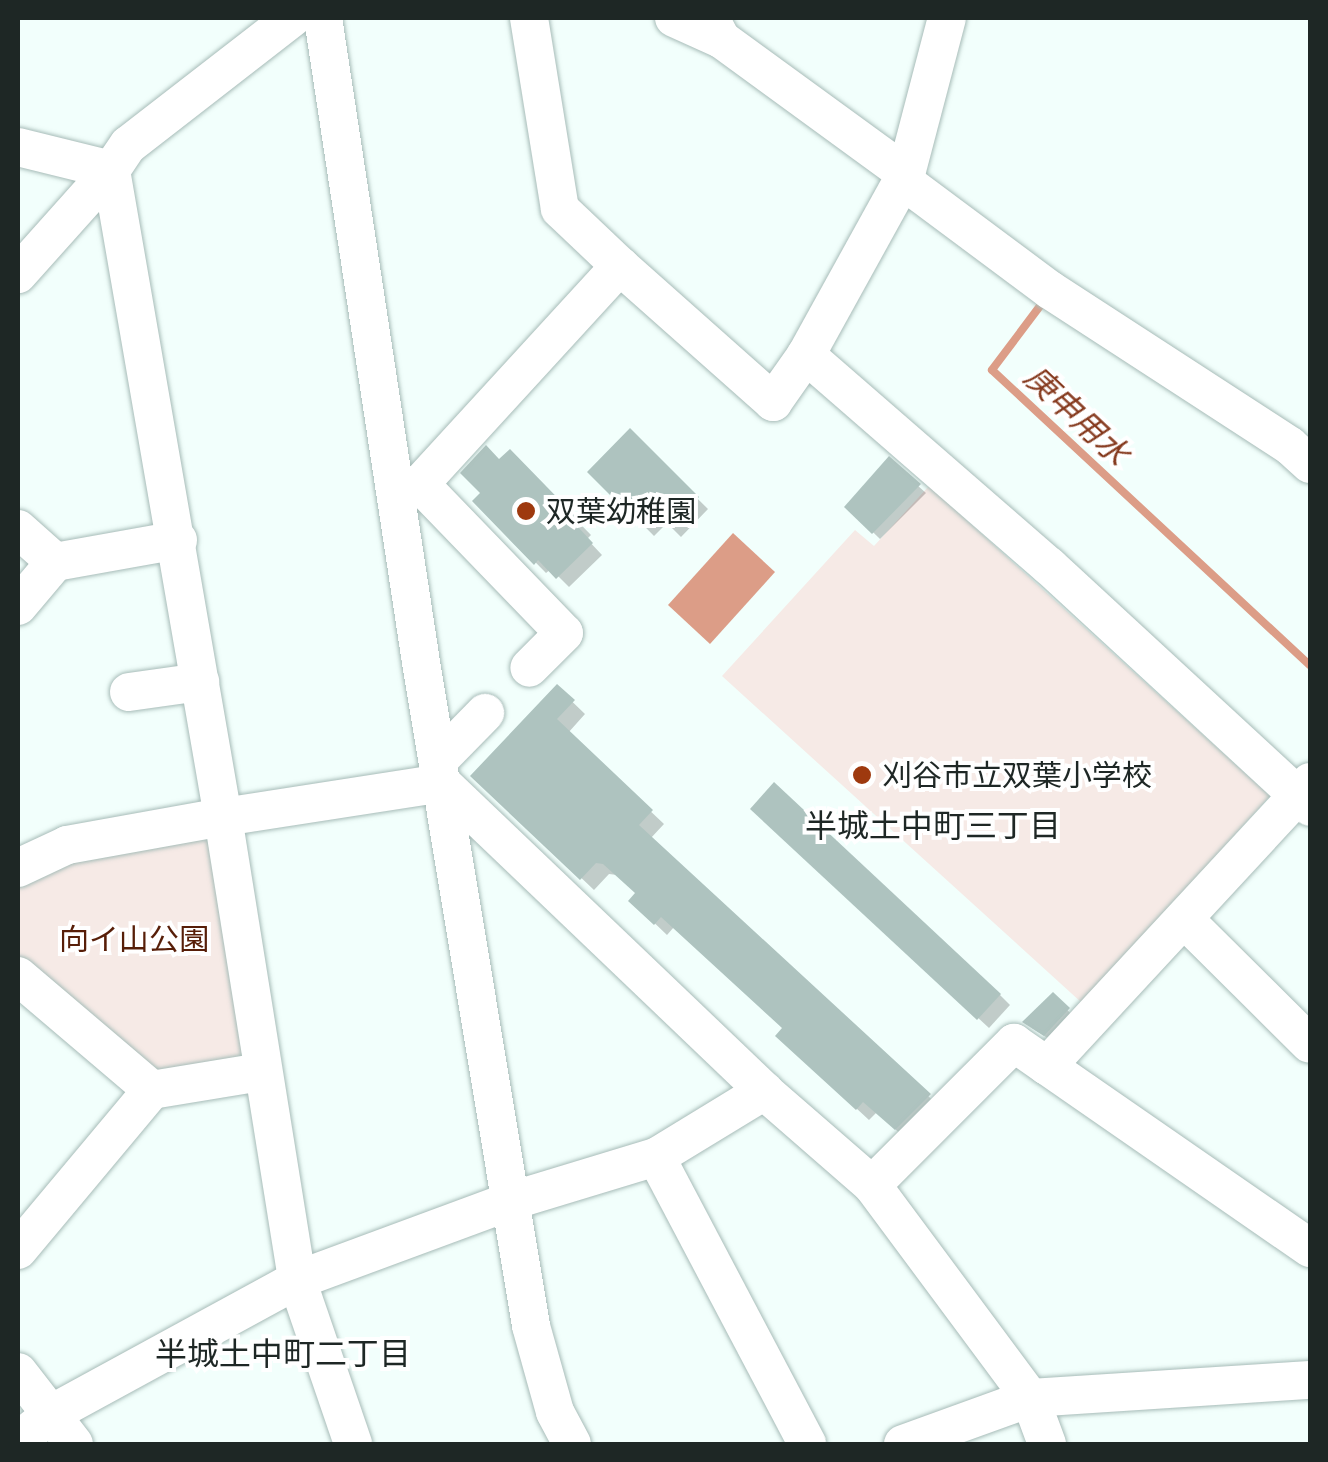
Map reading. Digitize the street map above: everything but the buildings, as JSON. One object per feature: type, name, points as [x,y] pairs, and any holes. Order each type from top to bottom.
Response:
[{"type":"street","points":[[18,274],[111,170],[128,145],[247,29],[292,18]]},
{"type":"street","points":[[323,18],[408,485],[440,772],[531,1326],[556,1412],[572,1444]]},
{"type":"street","points":[[529,18],[560,209],[773,402],[806,354],[904,176],[947,18]]},
{"type":"street","points":[[674,18],[716,28],[1050,290],[1290,446],[1310,464]]},
{"type":"street","points":[[18,147],[111,170]]},
{"type":"street","points":[[111,170],[178,540],[296,1280],[353,1444]]},
{"type":"street","points":[[408,485],[620,266]]},
{"type":"street","points":[[806,354],[1306,795],[1047,1066]]},
{"type":"street","points":[[408,485],[564,633],[528,668]]},
{"type":"street","points":[[18,529],[55,562]]},
{"type":"street","points":[[18,606],[55,562],[178,540]]},
{"type":"street","points":[[129,692],[200,682]]},
{"type":"street","points":[[18,868],[67,845],[440,772],[485,713]]},
{"type":"street","points":[[440,772],[764,1092],[872,1185],[1030,1398],[1047,1444]]},
{"type":"street","points":[[1184,920],[1310,1044]]},
{"type":"street","points":[[18,976],[152,1090]]},
{"type":"street","points":[[872,1185],[1014,1043],[1310,1248]]},
{"type":"street","points":[[18,1250],[152,1090],[262,1072]]},
{"type":"street","points":[[18,1441],[51,1414],[296,1280],[511,1202],[656,1157],[764,1092]]},
{"type":"street","points":[[656,1157],[807,1444]]},
{"type":"street","points":[[18,1372],[74,1444]]},
{"type":"street","points":[[903,1444],[1030,1398],[1310,1380]]},
{"type":"green space","points":[[929,486],[1270,796],[1082,1003],[722,676],[855,530],[874,546]]},
{"type":"green space","name":"向イ山公園","points":[[209,835],[245,1061],[157,1075],[18,960],[18,879],[73,857]]},
{"type":"shaded area","points":[[733,533],[775,572],[710,644],[668,605]]},
{"type":"waterway","name":"庚申用水","points":[[1039,300],[1043,302],[992,370],[1310,666]]},
{"type":"place","name":"双葉幼稚園","points":[[526,511]]},
{"type":"place","name":"刈谷市立双葉小学校","points":[[862,775]]},
{"type":"district","name":"半城土中町三丁目","points":[[933,825]]},
{"type":"district","name":"半城土中町二丁目","points":[[283,1353]]}]
